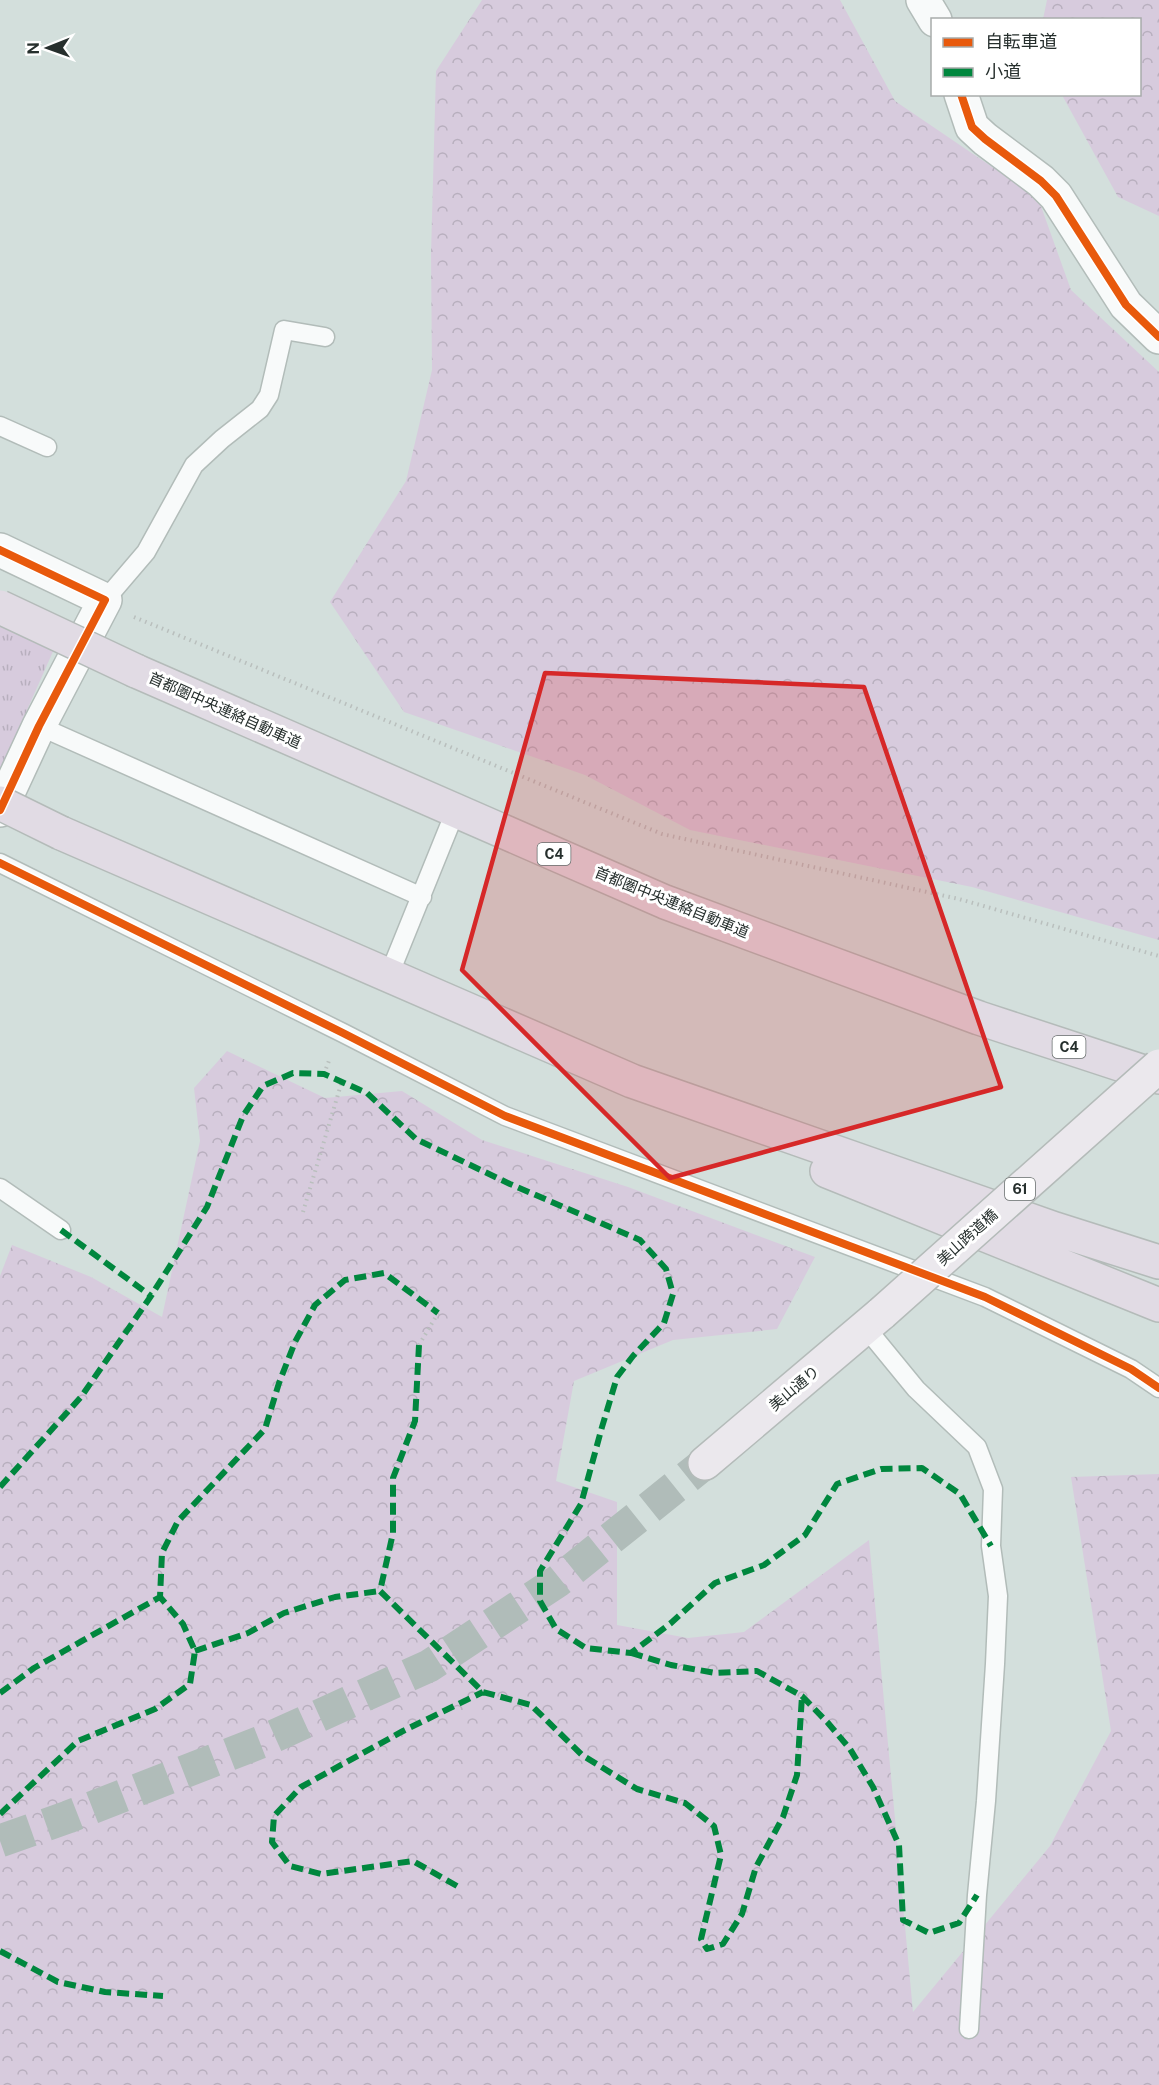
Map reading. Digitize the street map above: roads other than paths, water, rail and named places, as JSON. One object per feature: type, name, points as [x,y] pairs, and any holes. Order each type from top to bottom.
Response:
[{"type":"highway","name":"首都圏中央連絡自動車道","points":[[0,607],[136,671],[665,902],[979,1018],[1159,1077]]},
{"type":"highway","points":[[0,803],[61,833],[632,1081],[758,1144],[1159,1305]]},
{"type":"highway","points":[[979,1018],[1159,1064]]},
{"type":"highway","points":[[632,1081],[1055,1229],[1159,1262]]},
{"type":"main road","name":"美山跨道橋","points":[[874,1321],[1159,1064]]},
{"type":"main road","name":"美山通り","points":[[705,1463],[874,1321]]},
{"type":"street","points":[[923,0],[934,18]]},
{"type":"street","points":[[962,96],[972,127],[1041,181],[1056,196],[1126,305],[1159,337]]},
{"type":"street","points":[[0,550],[105,600],[39,726],[0,810]]},
{"type":"lane","points":[[105,600],[146,552],[194,465],[260,409],[269,395],[284,330],[324,337]]},
{"type":"lane","points":[[0,426],[48,447]]},
{"type":"lane","points":[[39,726],[422,897]]},
{"type":"lane","points":[[389,975],[455,812]]},
{"type":"lane","points":[[0,863],[332,1027],[505,1116],[985,1297],[1131,1369],[1159,1388]]},
{"type":"lane","points":[[0,1188],[61,1230]]},
{"type":"lane","points":[[874,1321],[916,1389],[977,1448],[993,1489],[991,1546],[998,1596],[995,1664],[986,1801],[976,1895],[969,2030]]},
{"type":"tunnel","points":[[0,1841],[261,1742],[429,1666],[558,1581],[705,1463]]}]
